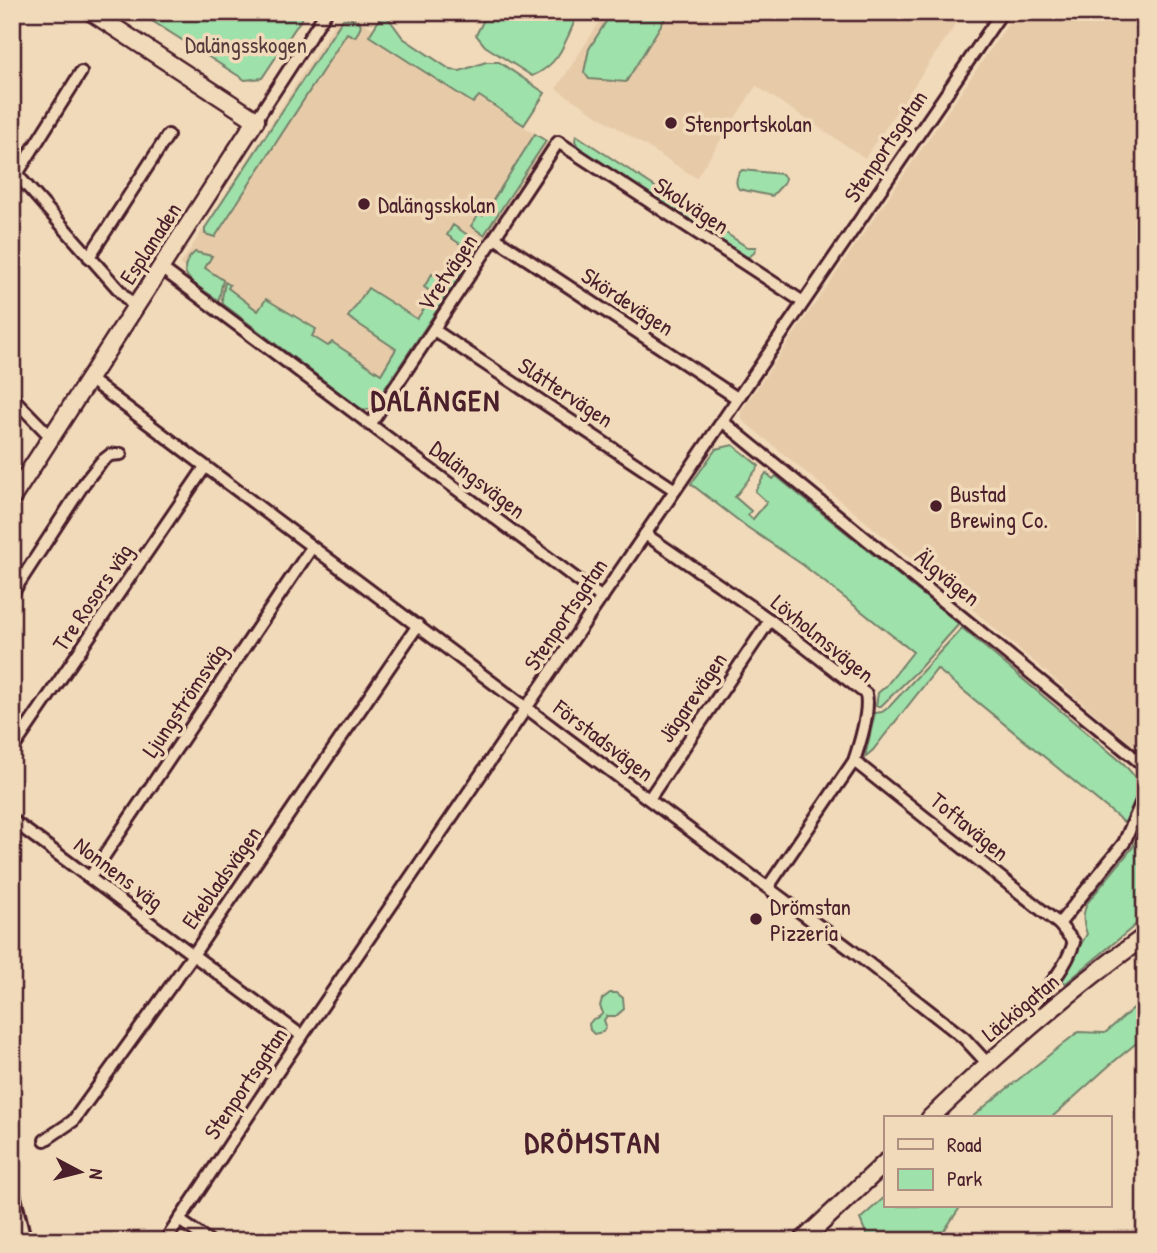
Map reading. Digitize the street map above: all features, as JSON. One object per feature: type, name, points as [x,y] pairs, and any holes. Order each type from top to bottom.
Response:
[{"type":"street","points":[[92,12],[256,120]]},
{"type":"street","name":"Esplanaden","points":[[12,498],[326,12]]},
{"type":"street","name":"Stenportsgatan","points":[[164,1241],[1002,12]]},
{"type":"street","points":[[81,72],[15,171],[135,308]]},
{"type":"street","points":[[89,257],[168,135]]},
{"type":"street","name":"Skolvägen","points":[[558,142],[803,302]]},
{"type":"street","name":"Vretvägen","points":[[370,425],[558,142]]},
{"type":"street","name":"Skördevägen","points":[[495,238],[737,398]]},
{"type":"street","name":"Dalängsvägen","points":[[161,268],[602,598]]},
{"type":"street","name":"Slåttervägen","points":[[434,330],[675,490]]},
{"type":"street","name":"Förstadsvägen","points":[[89,379],[883,974],[964,1038],[988,1064]]},
{"type":"street","points":[[12,397],[52,438]]},
{"type":"street","name":"Älgvägen","points":[[722,421],[1145,767]]},
{"type":"street","points":[[12,594],[85,482],[101,462],[110,455],[121,454]]},
{"type":"street","name":"Tre Rosors väg","points":[[12,750],[205,467]]},
{"type":"street","name":"Lövholmsvägen","points":[[645,534],[770,620],[866,694],[866,711],[854,761],[768,887]]},
{"type":"street","name":"Ljungströmsväg","points":[[90,877],[312,547]]},
{"type":"street","name":"Jägarevägen","points":[[649,799],[770,620]]},
{"type":"street","name":"Ekebladsvägen","points":[[45,1140],[73,1121],[193,955],[418,625]]},
{"type":"street","name":"Toftavägen","points":[[854,761],[1059,924]]},
{"type":"street","points":[[1059,924],[1124,843],[1145,794]]},
{"type":"street","name":"Nonnens väg","points":[[12,820],[302,1036]]},
{"type":"street","name":"Läckögatan","points":[[1032,1006],[1071,953],[1074,942],[1059,924]]},
{"type":"street","name":"Läckögatan","points":[[932,1116],[1070,993],[1145,936]]},
{"type":"street","points":[[802,1241],[884,1164]]},
{"type":"street","points":[[179,1220],[209,1241]]},
{"type":"shaded area","name":"Stenportskolan","points":[[606,12],[964,12],[865,158],[756,86],[696,178],[556,89]]},
{"type":"shaded area","points":[[1016,12],[1145,12],[1145,756],[742,420],[741,411]]},
{"type":"shaded area","name":"Dalängsskolan","points":[[346,16],[358,19],[549,143],[376,405],[180,265],[336,22]]},
{"type":"green space","name":"Dalängsskogen","points":[[138,12],[306,12],[262,78],[245,80]]},
{"type":"green space","points":[[384,12],[403,38],[451,70],[460,71],[486,62],[499,62],[545,93],[524,125],[479,96],[473,103],[369,36]]},
{"type":"green space","points":[[488,12],[574,12],[576,18],[555,59],[532,76],[485,46],[476,35]]},
{"type":"green space","points":[[612,12],[669,12],[626,82],[589,79],[584,72],[589,49]]},
{"type":"green space","points":[[343,19],[360,22],[355,37],[347,33],[215,237],[205,234],[205,228]]},
{"type":"green space","points":[[535,134],[546,141],[484,235],[471,226],[479,214],[483,216]]},
{"type":"green space","points":[[576,135],[747,247],[756,247],[754,253],[749,257],[743,256],[578,147]]},
{"type":"green space","points":[[742,170],[782,174],[784,183],[772,196],[739,189],[737,179]]},
{"type":"green space","points":[[453,225],[481,244],[371,409],[360,408],[223,304],[225,282],[230,285],[228,288],[258,311],[266,299],[316,329],[312,336],[328,346],[332,342],[381,374],[396,349],[348,317],[368,288],[417,319],[434,294],[424,287],[432,274],[442,279],[463,246],[447,235]]},
{"type":"green space","points":[[195,252],[212,256],[205,268],[223,280],[218,300],[196,285],[186,274],[185,267]]},
{"type":"green space","points":[[733,445],[759,466],[735,497],[751,511],[748,515],[753,519],[767,502],[755,491],[766,473],[773,479],[776,476],[959,624],[881,706],[876,706],[878,693],[913,652],[803,565],[691,484],[716,449]]},
{"type":"green space","points":[[962,628],[1124,764],[1140,783],[1138,796],[1125,823],[937,669],[865,757],[875,713],[889,707]]},
{"type":"green space","points":[[1145,820],[1145,917],[1066,983],[1060,980],[1087,934],[1084,912],[1087,903],[1133,847]]},
{"type":"green space","points":[[610,993],[617,993],[623,998],[624,1009],[616,1016],[607,1016],[603,1032],[594,1034],[589,1024],[603,1013],[600,1006],[602,999]]},
{"type":"green space","points":[[1145,998],[1145,1036],[1053,1116],[973,1116],[1078,1032],[1105,1033]]},
{"type":"green space","points":[[884,1198],[884,1208],[960,1208],[937,1241],[869,1241],[860,1219]]},
{"type":"railway","points":[[12,1158],[32,1241]]},
{"type":"place","name":"Stenportskolan","points":[[671,123]]},
{"type":"place","name":"Dalängsskolan","points":[[364,204]]},
{"type":"place","name":"Bustad Brewing Co.","points":[[936,506]]},
{"type":"place","name":"Drömstan Pizzeria","points":[[756,919]]},
{"type":"district","name":"DALÄNGEN","points":[[436,400]]},
{"type":"district","name":"DRÖMSTAN","points":[[593,1142]]}]
